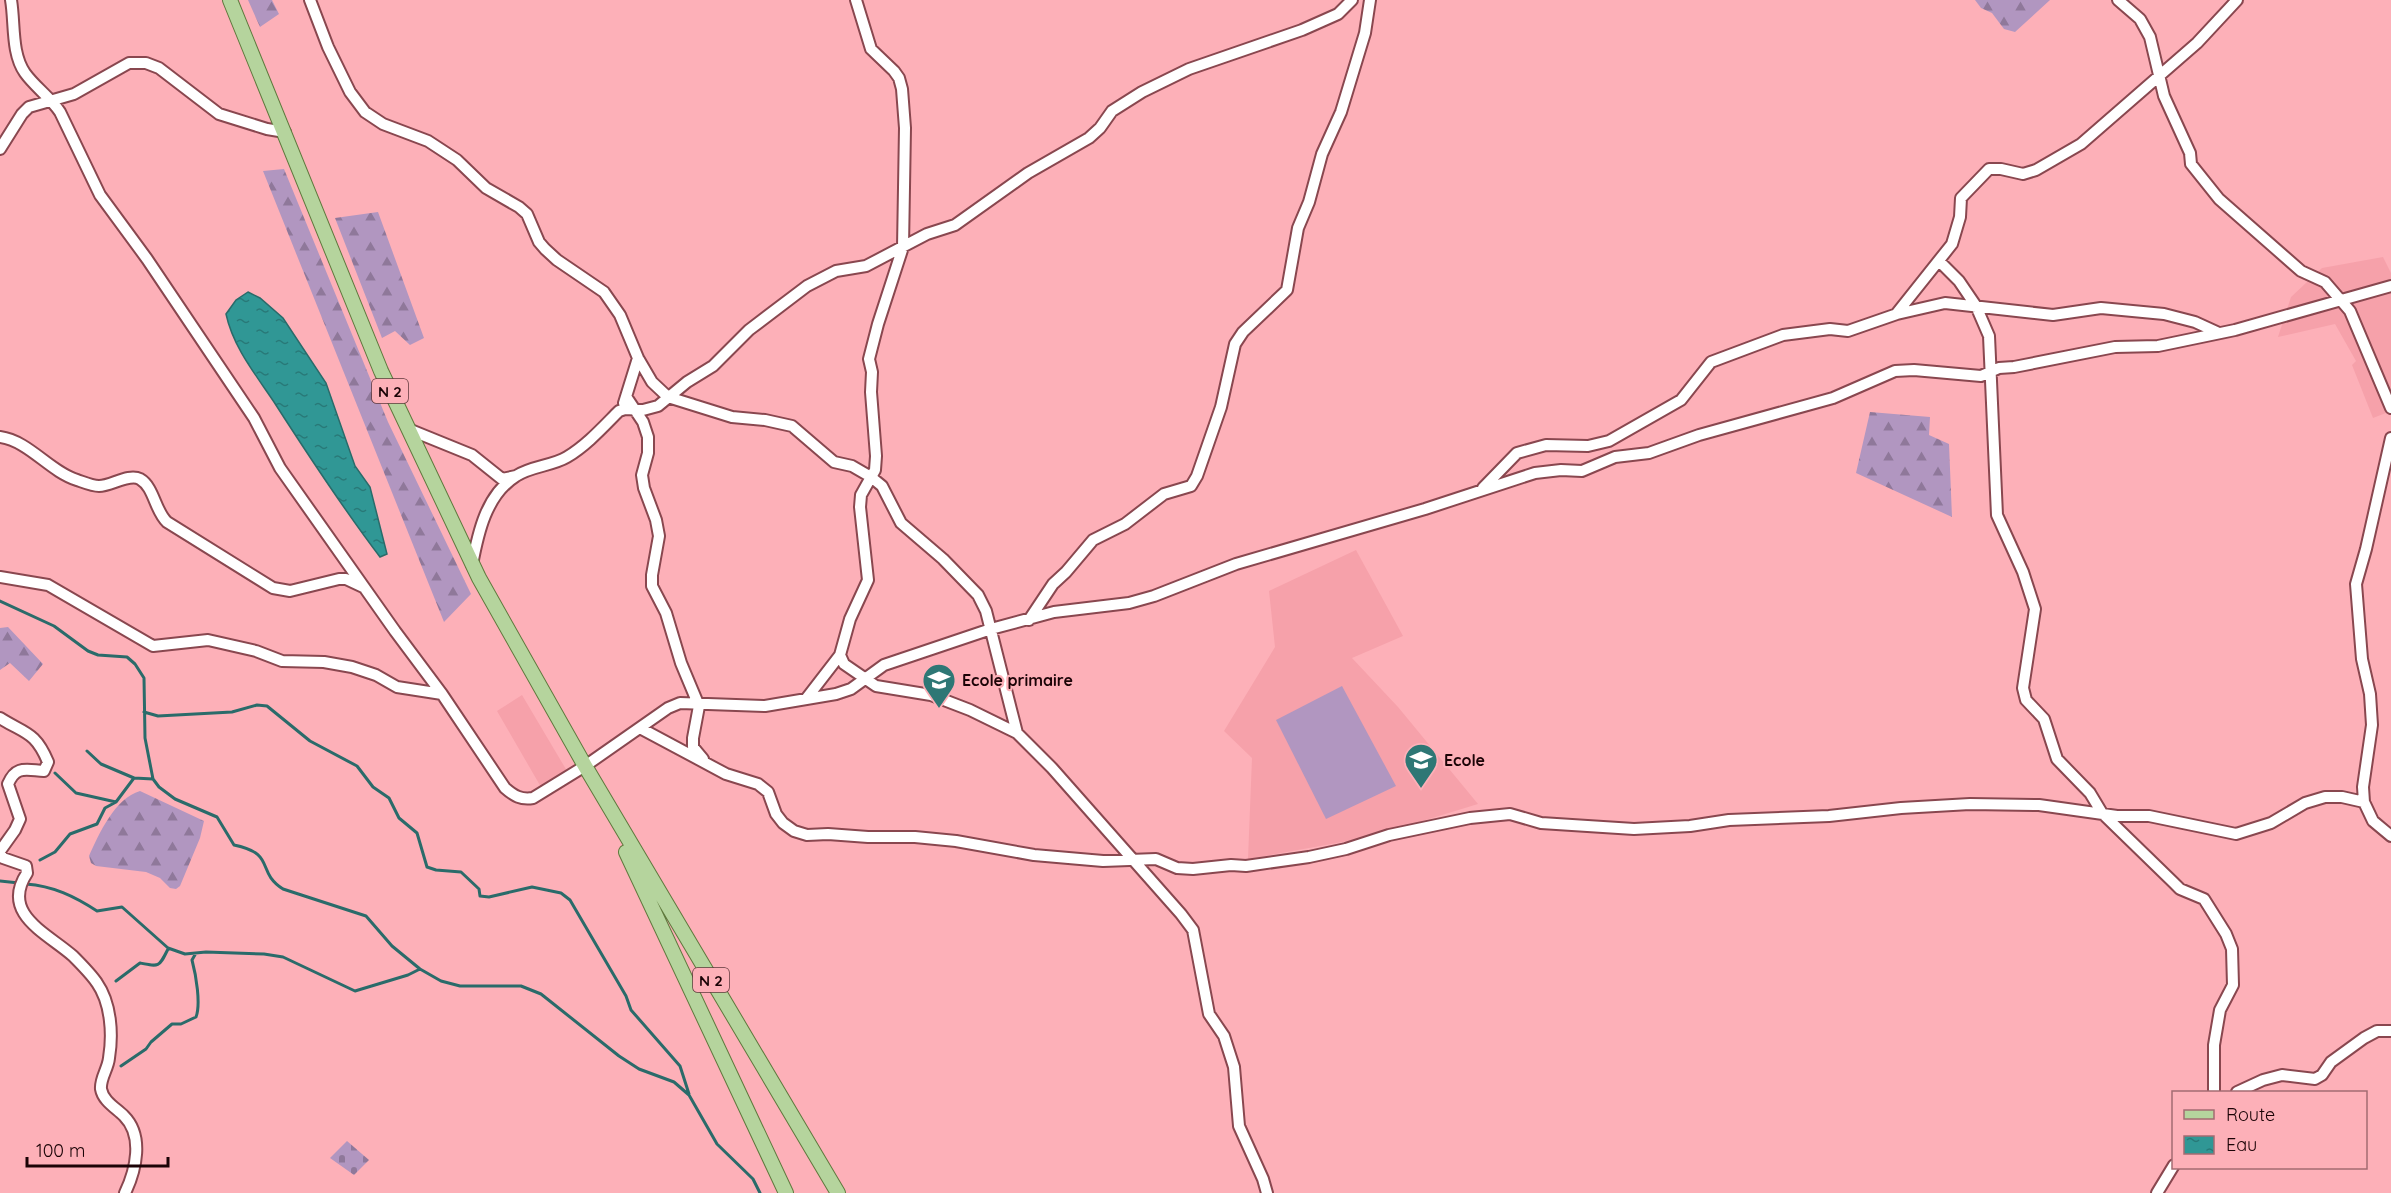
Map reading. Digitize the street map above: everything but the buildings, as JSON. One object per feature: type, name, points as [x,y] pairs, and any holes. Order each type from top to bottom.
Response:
[{"type":"main road","name":"N 2","points":[[230,0],[381,370],[472,565],[585,766],[838,1193]]},
{"type":"main road","name":"N 2","points":[[585,766],[672,945],[786,1193]]},
{"type":"street","points":[[11,0],[16,49],[25,73],[52,100],[60,112],[100,195],[254,418],[280,468],[442,694],[505,788],[514,796],[524,799],[533,798],[585,766],[668,708],[680,703],[753,707],[851,689],[884,664],[991,629],[1054,612],[1137,601],[1236,564],[1425,509],[1535,473],[1561,470],[1582,471],[1615,457],[1649,453],[1699,435],[1833,398],[1895,371],[1914,370],[1981,376],[2000,368],[2115,347],[2158,346],[2219,333],[2391,286]]},
{"type":"street","points":[[310,0],[328,47],[350,92],[365,112],[383,124],[428,141],[457,160],[486,188],[527,214],[538,242],[557,260],[604,292],[620,315],[638,358],[652,382],[668,397],[732,417],[765,420],[792,426],[834,462],[852,466],[882,486],[902,523],[944,559],[978,595],[986,611],[1017,733]]},
{"type":"street","points":[[806,699],[840,655],[850,620],[868,580],[860,507],[861,495],[875,470],[876,456],[871,392],[872,372],[869,358],[903,247],[905,128],[902,89],[894,71],[871,49],[856,0]]},
{"type":"street","points":[[619,411],[643,410],[658,406],[687,382],[713,366],[749,330],[807,286],[836,271],[866,266],[927,234],[963,221],[1028,172],[1089,138],[1100,128],[1112,111],[1142,92],[1189,69],[1302,30],[1338,14],[1352,0]]},
{"type":"street","points":[[1029,620],[1053,584],[1093,540],[1125,524],[1164,494],[1191,486],[1197,476],[1221,407],[1236,344],[1243,332],[1287,290],[1298,228],[1309,202],[1322,154],[1341,112],[1365,33],[1370,0]]},
{"type":"street","points":[[2118,0],[2140,19],[2150,37],[2164,96],[2190,153],[2191,164],[2219,198],[2301,271],[2325,282],[2342,300],[2350,311],[2391,408]]},
{"type":"street","points":[[1897,314],[1952,244],[1960,217],[1961,198],[1989,169],[2023,174],[2036,170],[2081,144],[2197,43],[2237,0]]},
{"type":"street","points":[[0,149],[29,107],[74,94],[129,63],[146,63],[159,68],[219,114],[257,127],[285,132]]},
{"type":"street","points":[[1940,262],[1959,281],[1976,306],[1989,336],[1997,515],[2023,572],[2035,609],[2023,688],[2026,700],[2044,718],[2057,759],[2091,794],[2102,813],[2180,889],[2204,899],[2226,934],[2232,949],[2233,985],[2220,1010],[2214,1045],[2214,1091]]},
{"type":"street","points":[[1480,491],[1517,453],[1546,445],[1588,446],[1610,441],[1681,400],[1711,362],[1783,335],[1830,329],[1848,331],[1897,314],[1945,303],[2053,315],[2101,308],[2164,314],[2195,322],[2219,333]]},
{"type":"street","points":[[408,429],[472,455],[502,479],[516,476],[565,458],[582,447],[619,411],[627,398],[638,358]]},
{"type":"street","points":[[627,398],[648,437],[648,453],[642,475],[644,488],[656,520],[658,536],[652,586],[666,613],[681,663],[698,703],[693,747],[708,763]]},
{"type":"street","points":[[0,437],[13,439],[73,479],[98,486],[135,478],[141,480],[147,485],[160,515],[167,522],[273,588],[290,591],[346,579],[366,589]]},
{"type":"street","points":[[2391,438],[2356,584],[2362,659],[2370,694],[2372,724],[2363,787],[2364,802],[2373,821],[2391,836]]},
{"type":"street","points":[[472,565],[482,522],[502,489],[516,476]]},
{"type":"street","points":[[0,577],[48,585],[153,646],[208,640],[256,651],[282,661],[324,662],[352,667],[375,675],[397,687],[442,694]]},
{"type":"street","points":[[840,655],[844,664],[876,686],[931,695],[970,710],[1017,733],[1052,768],[1193,930],[1209,1014],[1224,1036],[1234,1067],[1239,1126],[1267,1193]]},
{"type":"street","points":[[0,718],[32,734],[43,749],[48,762],[44,771],[24,768],[16,771],[11,777],[8,784],[20,819],[0,852],[3,858],[26,866],[27,873],[20,883],[17,898],[20,909],[41,934],[72,956],[97,982],[107,998],[109,1060],[101,1080],[101,1090],[104,1098],[125,1117],[133,1128],[136,1165],[126,1193]]},
{"type":"street","points":[[640,728],[726,774],[758,784],[768,792],[776,814],[783,823],[794,831],[807,835],[915,837],[1034,855],[1103,861],[1156,859],[1177,868],[1193,869],[1231,865],[1246,866],[1309,857],[1346,849],[1389,835],[1470,818],[1510,814],[1541,823],[1634,829],[1690,826],[1729,819],[1829,816],[1901,808],[1970,804],[2039,805],[2116,816],[2149,816],[2236,834],[2271,823],[2305,803],[2325,797],[2342,796],[2364,802]]},
{"type":"street","points":[[2239,1091],[2263,1080],[2282,1075],[2315,1078],[2322,1076],[2331,1062],[2364,1038],[2377,1031],[2391,1031]]},
{"type":"street","points":[[2157,1193],[2172,1168]]},
{"type":"shaded area","points":[[2383,257],[2391,273],[2391,411],[2373,418],[2352,365],[2356,361],[2335,324],[2278,337],[2291,297],[2322,268]]},
{"type":"shaded area","points":[[1356,550],[1403,636],[1352,658],[1398,707],[1478,804],[1370,837],[1248,859],[1252,758],[1224,731],[1275,647],[1269,591]]},
{"type":"shaded area","points":[[522,695],[567,771],[541,787],[497,711]]},
{"type":"green space","points":[[248,0],[272,0],[279,14],[260,27]]},
{"type":"green space","points":[[1975,0],[2050,0],[2015,32],[2004,29],[1992,13],[1981,8]]},
{"type":"green space","points":[[284,169],[388,422],[471,594],[444,622],[263,171]]},
{"type":"green space","points":[[378,212],[424,338],[410,345],[395,331],[382,338],[335,218]]},
{"type":"green space","points":[[1870,412],[1930,417],[1929,435],[1949,444],[1952,517],[1856,473]]},
{"type":"green space","points":[[8,627],[43,664],[29,681],[10,663],[0,670],[0,628]]},
{"type":"green space","points":[[1342,686],[1396,786],[1326,819],[1276,720]]},
{"type":"green space","points":[[140,791],[204,821],[200,838],[180,886],[176,889],[170,888],[160,878],[146,872],[96,866],[91,863],[89,856],[109,818],[123,801]]},
{"type":"green space","points":[[347,1141],[369,1160],[354,1175],[330,1158]]},
{"type":"water","points":[[248,292],[260,298],[283,318],[326,383],[355,466],[370,487],[387,554],[380,557],[352,519],[253,371],[234,338],[226,314],[236,300]]},
{"type":"waterway","points":[[0,601],[54,626],[88,651],[98,655],[127,657],[135,664],[144,678],[145,738],[153,779],[159,787],[175,799],[217,817],[234,845],[256,853],[270,876],[283,889],[366,916],[392,946],[420,969],[441,981],[460,986],[521,986],[541,994],[619,1056],[639,1069],[674,1082],[689,1095],[717,1144],[753,1179],[760,1193]]},
{"type":"waterway","points":[[144,712],[158,716],[232,712],[257,705],[267,706],[310,741],[357,766],[373,787],[389,798],[399,818],[417,833],[427,867],[461,872],[479,889],[480,896],[489,897],[532,887],[561,893],[570,900],[626,996],[631,1010],[680,1066],[689,1094]]},
{"type":"waterway","points":[[87,751],[101,764],[134,778]]},
{"type":"waterway","points":[[55,773],[76,793],[116,802]]},
{"type":"waterway","points":[[40,860],[55,852],[70,834],[97,824],[105,808],[116,802],[134,778],[153,779]]},
{"type":"waterway","points":[[0,881],[19,883]]},
{"type":"waterway","points":[[26,884],[63,893],[97,911],[122,907],[168,948],[185,954],[206,952],[283,957],[355,991],[408,975],[420,969]]},
{"type":"waterway","points":[[116,981],[140,963],[158,964],[168,949]]},
{"type":"waterway","points":[[121,1066],[146,1049],[172,1024],[181,1024],[196,1017],[198,997],[192,960],[196,953]]},
{"type":"place","name":"Ecole primaire","points":[[939,709]]},
{"type":"place","name":"Ecole","points":[[1421,789]]}]
